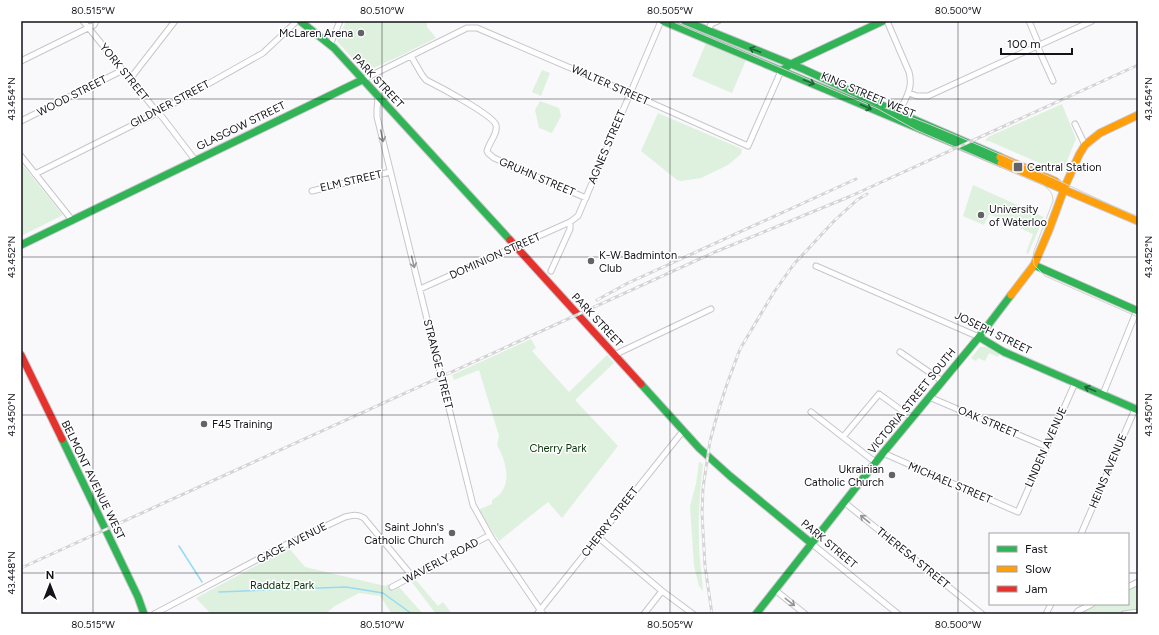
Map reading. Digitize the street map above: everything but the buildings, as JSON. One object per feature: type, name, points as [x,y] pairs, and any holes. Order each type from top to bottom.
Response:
[{"type":"street","name":"YORK STREET","points":[[83,21],[195,160]]},
{"type":"street","points":[[21,61],[94,25],[96,21]]},
{"type":"street","points":[[130,79],[175,21]]},
{"type":"street","name":"GILDNER STREET","points":[[35,174],[157,112],[263,53],[297,21]]},
{"type":"street","name":"PARK STREET","points":[[300,21],[330,45],[711,460],[898,614]]},
{"type":"street","points":[[330,45],[340,21]]},
{"type":"street","name":"KING STREET WEST","points":[[662,21],[884,115],[898,116]]},
{"type":"street","name":"AGNES STREET","points":[[551,271],[570,229],[570,222],[578,216],[629,93],[662,21]]},
{"type":"street","name":"KING STREET WEST","points":[[685,21],[791,64],[898,116],[1055,181],[1064,190],[1138,222]]},
{"type":"street","points":[[708,31],[711,24],[718,21]]},
{"type":"street","points":[[781,71],[791,64],[883,21]]},
{"type":"street","points":[[887,21],[911,80],[909,93],[898,116]]},
{"type":"street","points":[[1029,21],[1039,50],[1053,81]]},
{"type":"street","points":[[909,93],[917,96],[928,96],[1092,21]]},
{"type":"street","name":"WALTER STREET","points":[[471,27],[483,29],[748,146],[781,71]]},
{"type":"street","name":"GLASGOW STREET","points":[[21,245],[471,27]]},
{"type":"street","name":"GRUHN STREET","points":[[411,56],[426,80],[483,112],[494,121],[496,130],[487,151],[490,156],[586,198]]},
{"type":"street","name":"WOOD STREET","points":[[21,121],[123,70]]},
{"type":"street","name":"STRANGE STREET","points":[[378,97],[376,109],[377,117],[473,505],[490,535],[540,613]]},
{"type":"street","points":[[1075,124],[1085,145],[1100,133],[1138,115]]},
{"type":"street","name":"VICTORIA STREET SOUTH","points":[[756,614],[875,462],[979,336],[1034,265],[1064,190],[1079,155],[1085,145]]},
{"type":"street","points":[[21,156],[72,220]]},
{"type":"street","name":"ELM STREET","points":[[312,191],[390,172]]},
{"type":"street","name":"DOMINION STREET","points":[[420,289],[570,222]]},
{"type":"street","points":[[1034,265],[1137,311],[1102,394]]},
{"type":"street","name":"JOSEPH STREET","points":[[816,266],[979,336],[1004,352],[1136,409]]},
{"type":"street","points":[[614,355],[711,309]]},
{"type":"street","points":[[900,352],[942,381]]},
{"type":"street","name":"BELMONT AVENUE WEST","points":[[21,355],[138,597],[144,614]]},
{"type":"street","name":"LINDEN AVENUE","points":[[1018,512],[1075,383]]},
{"type":"street","points":[[843,437],[879,394],[912,418]]},
{"type":"street","name":"OAK STREET","points":[[929,396],[1047,447]]},
{"type":"street","name":"HEINS AVENUE","points":[[1081,533],[1136,409]]},
{"type":"street","points":[[812,412],[875,462]]},
{"type":"street","name":"CHERRY STREET","points":[[540,613],[683,430]]},
{"type":"street","name":"MICHAEL STREET","points":[[883,453],[1018,512]]},
{"type":"street","name":"THERESA STREET","points":[[844,502],[982,614]]},
{"type":"street","name":"GAGE AVENUE","points":[[154,614],[283,546],[345,516],[353,514],[364,518],[412,576]]},
{"type":"street","name":"WAVERLY ROAD","points":[[392,587],[490,535]]},
{"type":"street","points":[[598,537],[662,591],[693,614]]},
{"type":"street","points":[[1129,586],[1138,582]]},
{"type":"street","points":[[775,590],[806,614]]},
{"type":"street","points":[[644,614],[662,591]]},
{"type":"street","points":[[1046,614],[1050,605]]},
{"type":"street","points":[[1076,614],[1078,611],[1090,605]]},
{"type":"street","points":[[1124,614],[1138,612]]},
{"type":"green space","points":[[346,21],[427,21],[427,27],[436,38],[365,72],[337,41]]},
{"type":"green space","points":[[706,43],[746,60],[732,93],[692,76]]},
{"type":"green space","points":[[542,70],[550,73],[541,96],[532,92]]},
{"type":"green space","points":[[540,101],[559,108],[561,116],[552,133],[539,128],[535,110]]},
{"type":"green space","points":[[1062,104],[1076,139],[1062,173],[989,141],[985,141],[988,137]]},
{"type":"green space","points":[[658,113],[742,149],[741,154],[728,165],[701,178],[681,181],[677,180],[641,151]]},
{"type":"green space","points":[[21,163],[63,215],[21,236]]},
{"type":"green space","points":[[973,185],[1044,217],[1028,254],[1026,253],[1033,234],[989,214],[984,225],[963,216]]},
{"type":"green space","name":"Cherry Park","points":[[531,339],[536,348],[532,351],[569,392],[607,355],[614,363],[575,400],[618,446],[562,518],[548,502],[499,541],[478,510],[492,504],[492,500],[500,494],[506,482],[505,463],[497,445],[499,436],[479,370],[454,380],[452,375]]},
{"type":"green space","points":[[980,347],[987,347],[1000,353],[998,357],[989,353],[985,361],[978,358],[976,361],[971,358]]},
{"type":"green space","points":[[699,462],[703,464],[700,503],[699,554],[703,591],[699,586],[694,566],[690,506],[696,484]]},
{"type":"green space","name":"Raddatz Park","points":[[289,548],[305,567],[385,586],[389,584],[393,591],[399,587],[423,614],[392,614],[380,596],[359,593],[335,606],[325,614],[211,614],[196,598]]},
{"type":"green space","points":[[415,579],[438,606],[443,602],[452,614],[436,614],[411,581]]},
{"type":"green space","points":[[1138,585],[1138,614],[1079,614],[1080,612],[1096,605],[1129,605],[1129,590]]},
{"type":"waterway","points":[[179,546],[202,582]]},
{"type":"waterway","points":[[219,592],[346,587],[383,593],[412,614]]},
{"type":"tram line","points":[[671,21],[878,109],[916,130],[1043,185],[1050,192],[1053,201],[1034,251],[1034,265],[1045,276],[1138,317]]},
{"type":"tram line","points":[[885,108],[931,125],[997,153],[1138,217]]},
{"type":"railway","points":[[21,568],[715,252],[851,196],[1138,65]]},
{"type":"railway","points":[[597,300],[628,283],[856,179]]},
{"type":"railway","points":[[712,614],[705,566],[702,513],[703,488],[710,441],[726,387],[740,349],[774,292],[794,264],[835,220],[857,200],[867,194]]},
{"type":"traffic: fast","points":[[300,21],[334,48],[510,240]]},
{"type":"traffic: fast","points":[[663,21],[1001,163]]},
{"type":"traffic: fast","points":[[685,21],[803,69],[1000,157]]},
{"type":"traffic: fast","points":[[781,71],[791,64],[883,21]]},
{"type":"traffic: fast","points":[[21,245],[362,80]]},
{"type":"traffic: fast","points":[[1034,265],[1138,311]]},
{"type":"traffic: fast","points":[[756,614],[883,453],[979,337],[1011,295]]},
{"type":"traffic: fast","points":[[979,337],[1004,352],[1138,410]]},
{"type":"traffic: fast","points":[[641,384],[699,448],[730,476],[811,543]]},
{"type":"traffic: fast","points":[[62,439],[138,597],[144,614]]},
{"type":"traffic: slow","points":[[1011,295],[1034,265],[1066,184],[1085,145],[1100,133],[1138,115]]},
{"type":"traffic: slow","points":[[1000,157],[1055,181],[1062,188]]},
{"type":"traffic: slow","points":[[1001,163],[1138,221]]},
{"type":"traffic: jam","points":[[510,240],[641,384]]},
{"type":"traffic: jam","points":[[21,355],[62,439]]},
{"type":"place","name":"McLaren Arena","points":[[361,33]]},
{"type":"place","name":"Central Station","points":[[1018,167]]},
{"type":"place","name":"University of Waterloo","points":[[981,215]]},
{"type":"place","name":"K-W Badminton Club","points":[[591,261]]},
{"type":"place","name":"F45 Training","points":[[204,424]]},
{"type":"place","name":"Ukrainian Catholic Church","points":[[892,475]]},
{"type":"place","name":"Saint John's Catholic Church","points":[[452,533]]}]
